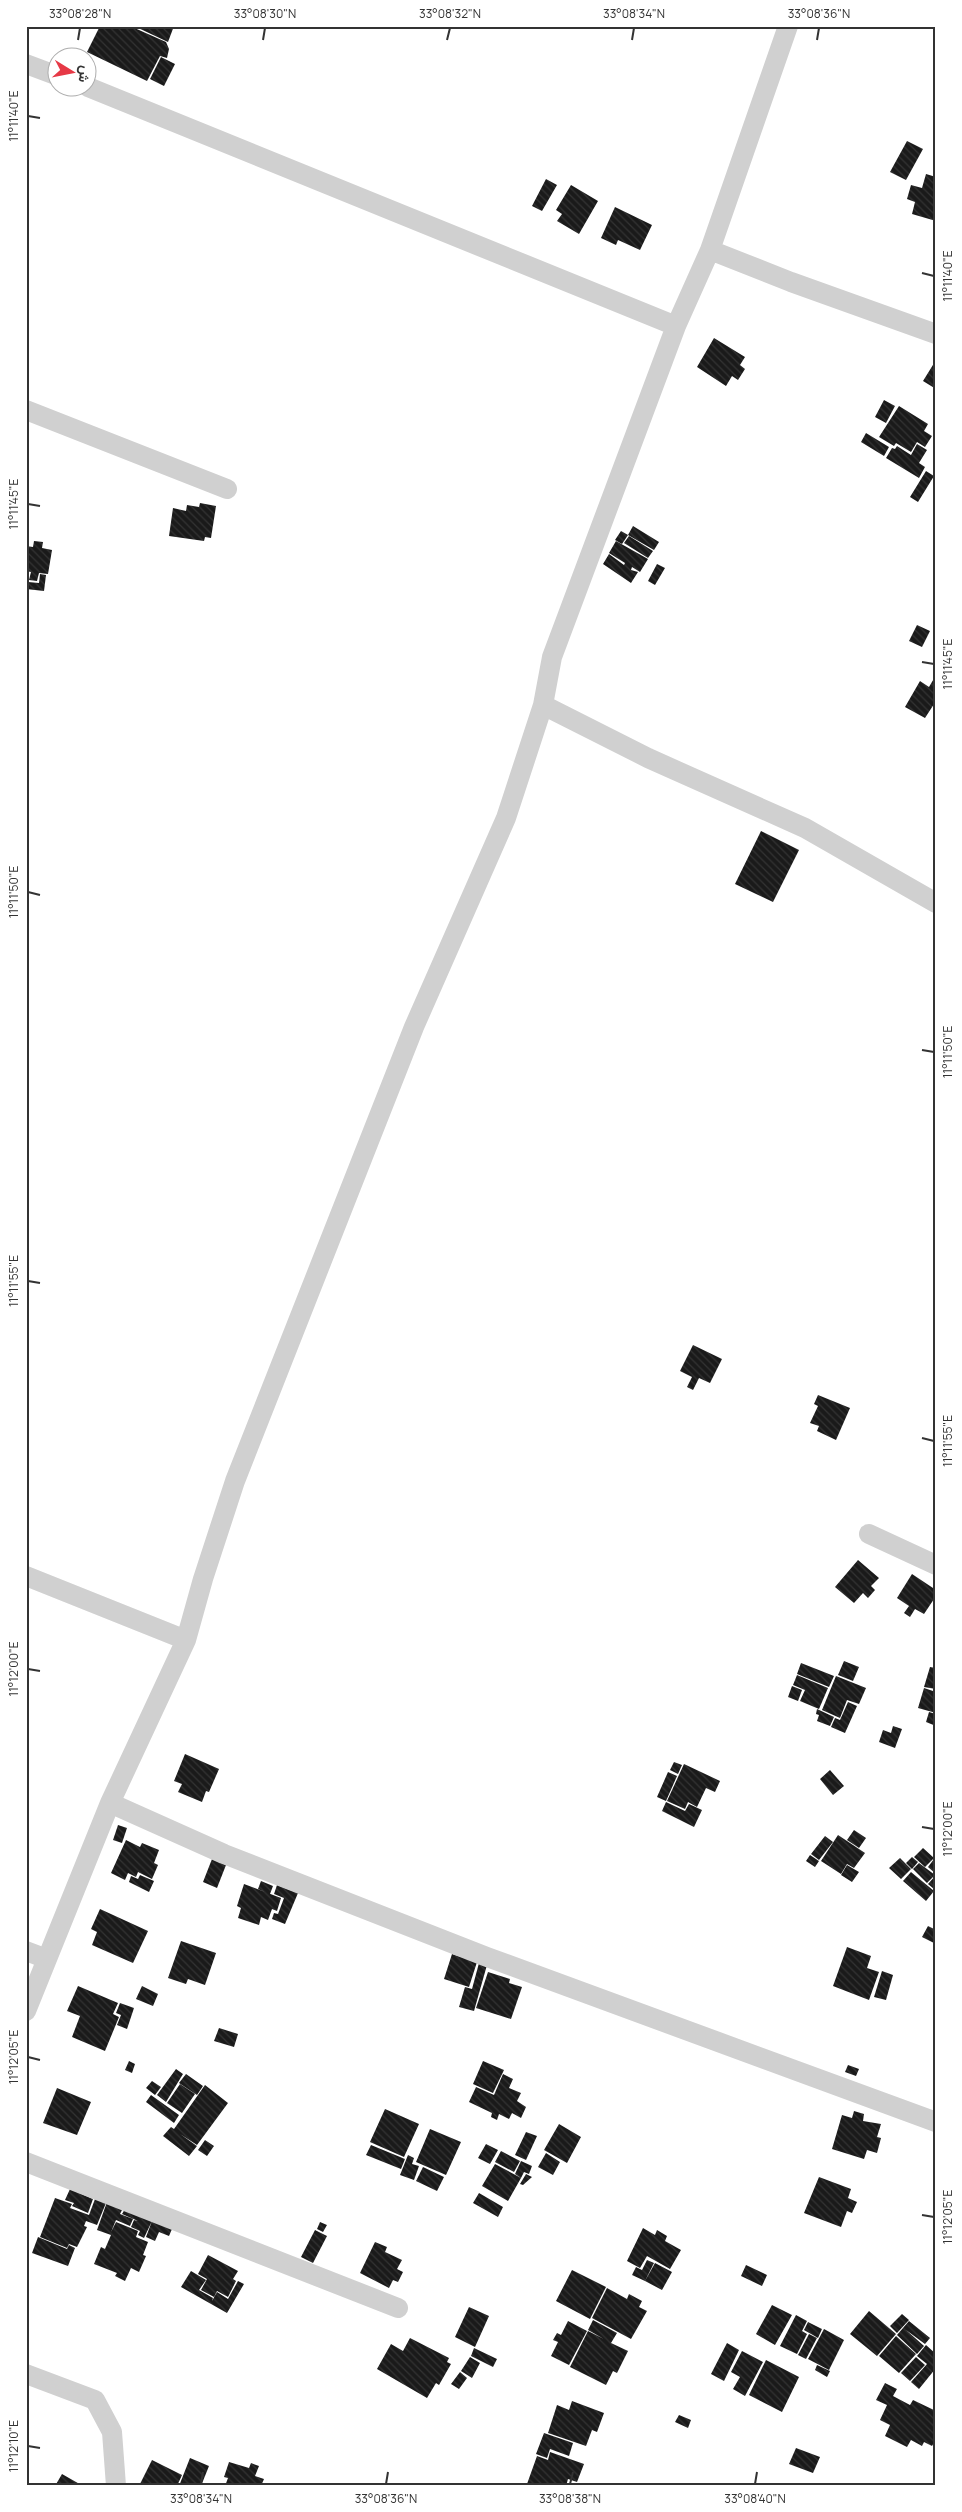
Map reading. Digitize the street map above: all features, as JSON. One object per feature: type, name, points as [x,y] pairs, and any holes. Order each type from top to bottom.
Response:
[{"type":"street","points":[[26,2011],[110,1803],[186,1640],[203,1579],[235,1481],[414,1026],[506,818],[544,705],[552,657],[617,478],[676,326],[710,250],[788,26]]},
{"type":"street","points":[[26,64],[48,72]]},
{"type":"street","points":[[98,91],[676,326]]},
{"type":"street","points":[[710,250],[791,282],[936,334]]},
{"type":"street","points":[[26,410],[227,489]]},
{"type":"street","points":[[544,705],[648,758],[805,828],[936,903]]},
{"type":"street","points":[[869,1534],[936,1565]]},
{"type":"street","points":[[26,1576],[186,1640]]},
{"type":"street","points":[[110,1803],[224,1854],[478,1953],[936,2122]]},
{"type":"street","points":[[26,1951],[47,1959]]},
{"type":"street","points":[[26,2162],[398,2308]]},
{"type":"street","points":[[26,2374],[95,2400],[112,2432],[116,2486]]},
{"type":"building","points":[[100,26],[130,26],[166,42],[169,49],[167,58],[160,56],[147,81],[98,57],[98,48],[89,48]]},
{"type":"building","points":[[134,26],[174,26],[168,42]]},
{"type":"building","points":[[161,57],[175,64],[164,86],[150,79]]},
{"type":"building","points":[[907,141],[923,149],[906,180],[890,172]]},
{"type":"building","points":[[926,174],[936,177],[936,221],[912,214],[915,202],[907,199],[911,185],[922,188]]},
{"type":"building","points":[[546,179],[557,185],[542,211],[532,206]]},
{"type":"building","points":[[571,185],[598,201],[579,234],[557,221],[562,214],[556,210]]},
{"type":"building","points":[[615,207],[652,225],[640,250],[618,240],[616,245],[601,238]]},
{"type":"building","points":[[714,338],[745,357],[740,365],[745,369],[738,380],[732,376],[726,386],[697,367]]},
{"type":"building","points":[[936,360],[936,389],[923,381]]},
{"type":"building","points":[[884,400],[895,406],[886,423],[875,417]]},
{"type":"building","points":[[899,406],[928,424],[924,431],[932,436],[925,447],[917,442],[911,452],[896,443],[894,446],[879,437]]},
{"type":"building","points":[[866,433],[889,447],[884,456],[861,442]]},
{"type":"building","points":[[917,444],[927,450],[919,463],[925,467],[919,478],[886,458],[892,448],[895,449],[897,446],[911,455]]},
{"type":"building","points":[[926,471],[934,476],[918,502],[910,497]]},
{"type":"building","points":[[200,503],[216,506],[211,538],[205,537],[204,541],[169,536],[173,508],[186,511],[187,505],[199,507]]},
{"type":"building","points":[[633,526],[659,542],[654,550],[628,535]]},
{"type":"building","points":[[621,531],[628,535],[622,544],[615,540]]},
{"type":"building","points":[[629,536],[653,551],[648,558],[624,543]]},
{"type":"building","points":[[34,541],[43,542],[42,548],[52,550],[48,574],[39,573],[37,581],[29,580],[31,572],[26,571],[26,546],[33,547]]},
{"type":"building","points":[[616,541],[648,559],[640,572],[632,567],[631,570],[638,572],[631,583],[603,564],[609,554],[624,565],[625,563],[609,553]]},
{"type":"building","points":[[657,564],[665,568],[655,585],[648,581]]},
{"type":"building","points":[[26,573],[29,573],[28,582],[39,583],[40,574],[46,575],[44,591],[26,589]]},
{"type":"building","points":[[917,625],[930,631],[922,647],[909,641]]},
{"type":"building","points":[[936,675],[936,701],[925,718],[905,707],[920,681],[929,687]]},
{"type":"building","points":[[761,831],[799,850],[773,902],[735,884]]},
{"type":"building","points":[[693,1345],[722,1359],[710,1383],[699,1378],[693,1390],[687,1387],[692,1377],[680,1371]]},
{"type":"building","points":[[818,1395],[850,1408],[836,1440],[817,1431],[819,1426],[810,1423],[818,1406],[814,1404]]},
{"type":"building","points":[[858,1560],[879,1578],[871,1586],[875,1590],[868,1598],[863,1593],[854,1603],[835,1587]]},
{"type":"building","points":[[912,1574],[936,1590],[936,1596],[924,1614],[915,1609],[910,1617],[904,1613],[909,1606],[897,1598]]},
{"type":"building","points":[[844,1661],[859,1667],[853,1681],[838,1675]]},
{"type":"building","points":[[801,1663],[834,1676],[829,1687],[797,1674]]},
{"type":"building","points":[[930,1667],[936,1668],[936,1689],[924,1687]]},
{"type":"building","points":[[797,1675],[828,1688],[819,1709],[800,1701],[805,1690],[793,1685]]},
{"type":"building","points":[[836,1676],[866,1688],[859,1704],[847,1700],[840,1718],[822,1710]]},
{"type":"building","points":[[792,1686],[802,1690],[798,1701],[788,1697]]},
{"type":"building","points":[[924,1688],[936,1692],[936,1713],[918,1708]]},
{"type":"building","points":[[848,1702],[857,1706],[845,1733],[831,1727],[835,1718],[840,1720]]},
{"type":"building","points":[[817,1709],[834,1717],[830,1726],[817,1721],[819,1715],[816,1714]]},
{"type":"building","points":[[929,1712],[936,1714],[936,1726],[926,1722]]},
{"type":"building","points":[[893,1726],[902,1729],[895,1748],[879,1742],[883,1730],[891,1733]]},
{"type":"building","points":[[185,1754],[219,1769],[209,1792],[206,1791],[202,1802],[178,1792],[182,1784],[174,1781]]},
{"type":"building","points":[[674,1762],[682,1765],[678,1774],[670,1770]]},
{"type":"building","points":[[684,1764],[720,1781],[715,1792],[706,1788],[697,1807],[688,1802],[685,1809],[667,1801]]},
{"type":"building","points":[[830,1770],[844,1786],[833,1795],[820,1779]]},
{"type":"building","points":[[668,1772],[677,1776],[666,1801],[657,1797]]},
{"type":"building","points":[[666,1802],[685,1811],[689,1804],[702,1810],[694,1827],[662,1811]]},
{"type":"building","points":[[118,1825],[127,1828],[122,1843],[113,1840]]},
{"type":"building","points":[[854,1830],[866,1838],[859,1848],[847,1840]]},
{"type":"building","points":[[838,1835],[865,1853],[854,1868],[847,1864],[841,1874],[821,1861]]},
{"type":"building","points":[[825,1836],[833,1842],[819,1860],[811,1854]]},
{"type":"building","points":[[126,1840],[140,1847],[142,1843],[159,1850],[154,1863],[158,1865],[152,1879],[138,1872],[136,1877],[128,1873],[125,1880],[111,1873]]},
{"type":"building","points":[[923,1848],[934,1858],[925,1867],[914,1857]]},
{"type":"building","points":[[810,1855],[819,1861],[815,1867],[806,1861]]},
{"type":"building","points":[[912,1857],[918,1862],[912,1869],[906,1863]]},
{"type":"building","points":[[900,1858],[911,1869],[901,1879],[889,1868]]},
{"type":"building","points":[[212,1859],[226,1865],[217,1888],[203,1882]]},
{"type":"building","points":[[934,1859],[936,1861],[936,1874],[928,1867]]},
{"type":"building","points":[[919,1863],[935,1875],[927,1883],[913,1869]]},
{"type":"building","points":[[847,1865],[859,1872],[852,1882],[841,1875]]},
{"type":"building","points":[[911,1872],[934,1891],[926,1901],[903,1881]]},
{"type":"building","points":[[140,1875],[154,1881],[149,1892],[129,1882],[131,1876],[138,1879]]},
{"type":"building","points":[[936,1875],[936,1888],[934,1889],[928,1884]]},
{"type":"building","points":[[261,1881],[273,1886],[270,1894],[258,1889]]},
{"type":"building","points":[[244,1884],[281,1898],[277,1911],[272,1909],[268,1920],[261,1917],[259,1925],[238,1918],[241,1908],[237,1906]]},
{"type":"building","points":[[277,1885],[298,1893],[285,1924],[272,1919],[274,1913],[278,1914],[284,1898],[274,1894]]},
{"type":"building","points":[[100,1909],[148,1931],[133,1963],[92,1945],[97,1932],[91,1929]]},
{"type":"building","points":[[928,1926],[936,1930],[934,1943],[922,1937]]},
{"type":"building","points":[[181,1941],[216,1953],[205,1985],[188,1979],[186,1984],[168,1978]]},
{"type":"building","points":[[847,1947],[871,1956],[867,1968],[879,1972],[869,2000],[833,1986]]},
{"type":"building","points":[[452,1954],[477,1962],[469,1987],[444,1979]]},
{"type":"building","points":[[479,1963],[487,1965],[474,2011],[459,2007],[465,1987],[472,1989]]},
{"type":"building","points":[[882,1971],[893,1975],[886,2000],[874,1997]]},
{"type":"building","points":[[488,1972],[510,1979],[509,1983],[522,1987],[511,2019],[476,2008]]},
{"type":"building","points":[[78,1986],[118,2003],[113,2014],[119,2017],[105,2051],[72,2037],[80,2016],[67,2011]]},
{"type":"building","points":[[142,1986],[158,1994],[153,2006],[136,1999]]},
{"type":"building","points":[[120,2003],[134,2008],[127,2029],[117,2025],[121,2015],[116,2013]]},
{"type":"building","points":[[219,2028],[238,2034],[234,2047],[214,2041]]},
{"type":"building","points":[[129,2061],[135,2064],[132,2073],[125,2070]]},
{"type":"building","points":[[483,2061],[504,2070],[493,2093],[473,2084]]},
{"type":"building","points":[[848,2065],[859,2069],[856,2076],[845,2072]]},
{"type":"building","points":[[176,2069],[183,2074],[166,2102],[157,2095]]},
{"type":"building","points":[[186,2074],[203,2086],[197,2095],[179,2083]]},
{"type":"building","points":[[503,2074],[513,2079],[509,2088],[521,2093],[517,2101],[526,2107],[521,2118],[512,2113],[509,2119],[499,2114],[497,2120],[491,2117],[492,2113],[469,2102],[476,2087],[494,2095]]},
{"type":"building","points":[[152,2081],[161,2087],[155,2095],[146,2088]]},
{"type":"building","points":[[180,2084],[195,2094],[182,2113],[167,2103]]},
{"type":"building","points":[[205,2085],[228,2103],[197,2145],[180,2134],[197,2146],[189,2156],[163,2136],[171,2127],[174,2129]]},
{"type":"building","points":[[57,2088],[91,2102],[77,2135],[43,2123]]},
{"type":"building","points":[[151,2095],[179,2115],[174,2123],[146,2102]]},
{"type":"building","points":[[385,2109],[419,2124],[404,2157],[370,2142]]},
{"type":"building","points":[[854,2111],[864,2114],[863,2121],[881,2124],[877,2137],[881,2138],[877,2153],[867,2150],[864,2159],[832,2149],[842,2115],[852,2118]]},
{"type":"building","points":[[559,2124],[581,2137],[567,2163],[544,2150]]},
{"type":"building","points":[[430,2129],[461,2142],[446,2175],[416,2162]]},
{"type":"building","points":[[526,2132],[537,2136],[526,2160],[515,2155]]},
{"type":"building","points":[[205,2140],[214,2146],[207,2156],[198,2150]]},
{"type":"building","points":[[486,2144],[498,2150],[490,2164],[478,2158]]},
{"type":"building","points":[[371,2145],[405,2159],[401,2169],[366,2155]]},
{"type":"building","points":[[501,2151],[520,2161],[514,2172],[495,2162]]},
{"type":"building","points":[[546,2153],[560,2162],[553,2175],[538,2167]]},
{"type":"building","points":[[408,2155],[414,2158],[412,2164],[419,2166],[414,2180],[400,2175]]},
{"type":"building","points":[[521,2161],[532,2166],[529,2174],[524,2172],[521,2178],[515,2174]]},
{"type":"building","points":[[495,2164],[521,2178],[508,2201],[482,2186]]},
{"type":"building","points":[[423,2167],[444,2177],[437,2191],[416,2181]]},
{"type":"building","points":[[526,2174],[532,2177],[523,2185],[520,2184]]},
{"type":"building","points":[[819,2177],[851,2189],[848,2198],[857,2202],[852,2213],[847,2211],[841,2227],[804,2213]]},
{"type":"building","points":[[70,2189],[93,2199],[88,2213],[72,2206],[74,2203],[65,2200]]},
{"type":"building","points":[[479,2193],[503,2207],[498,2217],[473,2203]]},
{"type":"building","points":[[55,2198],[72,2204],[70,2208],[89,2215],[95,2199],[106,2203],[97,2225],[86,2221],[84,2226],[87,2227],[77,2247],[69,2244],[67,2248],[40,2237]]},
{"type":"building","points":[[107,2202],[123,2208],[120,2214],[133,2219],[130,2226],[116,2220],[111,2232],[116,2222],[138,2231],[136,2237],[148,2242],[143,2255],[146,2256],[139,2272],[131,2268],[125,2281],[115,2276],[117,2273],[94,2264],[101,2247],[105,2249],[111,2235],[97,2230]]},
{"type":"building","points":[[125,2209],[152,2221],[144,2238],[138,2235],[140,2231],[131,2227],[134,2220],[138,2221],[122,2214]]},
{"type":"building","points":[[152,2221],[172,2229],[169,2236],[159,2232],[155,2241],[146,2237]]},
{"type":"building","points":[[320,2222],[327,2225],[323,2232],[317,2229]]},
{"type":"building","points":[[643,2228],[655,2235],[657,2230],[667,2236],[665,2241],[681,2250],[670,2269],[647,2256],[640,2268],[627,2261]]},
{"type":"building","points":[[315,2230],[327,2236],[313,2263],[301,2257]]},
{"type":"building","points":[[38,2237],[67,2249],[69,2245],[75,2248],[68,2266],[32,2253]]},
{"type":"building","points":[[375,2242],[387,2247],[385,2252],[402,2260],[397,2269],[403,2272],[398,2282],[393,2280],[389,2288],[360,2273]]},
{"type":"building","points":[[208,2255],[238,2271],[233,2279],[236,2281],[228,2297],[217,2291],[214,2297],[201,2290],[207,2279],[198,2274]]},
{"type":"building","points":[[647,2260],[654,2263],[645,2281],[632,2275],[636,2267],[642,2270]]},
{"type":"building","points":[[655,2263],[672,2272],[662,2290],[645,2281]]},
{"type":"building","points":[[746,2265],[767,2275],[762,2286],[741,2276]]},
{"type":"building","points":[[572,2270],[606,2287],[590,2319],[556,2301]]},
{"type":"building","points":[[191,2271],[206,2280],[199,2290],[213,2298],[212,2301],[217,2292],[228,2299],[238,2281],[244,2284],[227,2313],[181,2287]]},
{"type":"building","points":[[607,2288],[627,2299],[629,2294],[642,2301],[639,2307],[647,2311],[631,2339],[592,2318]]},
{"type":"building","points":[[772,2305],[792,2315],[775,2345],[756,2334]]},
{"type":"building","points":[[469,2307],[489,2316],[475,2347],[455,2337]]},
{"type":"building","points":[[869,2311],[896,2334],[877,2356],[850,2334]]},
{"type":"building","points":[[902,2314],[909,2320],[897,2333],[890,2326]]},
{"type":"building","points":[[796,2315],[807,2321],[802,2331],[807,2334],[797,2354],[780,2346]]},
{"type":"building","points":[[593,2320],[617,2333],[611,2343],[628,2351],[617,2373],[613,2371],[606,2385],[570,2367],[588,2331],[604,2339],[588,2330]]},
{"type":"building","points":[[568,2321],[587,2331],[569,2365],[551,2356],[558,2342],[553,2340],[557,2333],[561,2335]]},
{"type":"building","points":[[909,2321],[930,2338],[925,2344],[906,2330],[924,2346],[917,2354],[897,2335]]},
{"type":"building","points":[[808,2322],[822,2329],[818,2338],[804,2330]]},
{"type":"building","points":[[824,2329],[844,2340],[829,2370],[808,2359]]},
{"type":"building","points":[[809,2334],[817,2338],[806,2359],[798,2355]]},
{"type":"building","points":[[896,2336],[916,2354],[899,2373],[879,2356]]},
{"type":"building","points":[[410,2338],[449,2358],[447,2362],[451,2364],[439,2385],[436,2383],[427,2398],[377,2369],[391,2344],[403,2351]]},
{"type":"building","points":[[727,2343],[739,2350],[724,2381],[711,2374]]},
{"type":"building","points":[[926,2345],[936,2354],[936,2368],[919,2389],[911,2382],[927,2364],[917,2356]]},
{"type":"building","points":[[474,2348],[497,2359],[493,2367],[471,2356]]},
{"type":"building","points":[[742,2351],[763,2362],[745,2396],[733,2389],[740,2377],[731,2372]]},
{"type":"building","points":[[470,2357],[480,2363],[472,2378],[461,2371]]},
{"type":"building","points":[[916,2357],[925,2365],[910,2381],[901,2373]]},
{"type":"building","points":[[766,2360],[799,2377],[782,2412],[749,2395]]},
{"type":"building","points":[[817,2365],[830,2371],[827,2377],[815,2370]]},
{"type":"building","points":[[460,2372],[467,2378],[459,2389],[451,2384]]},
{"type":"building","points":[[885,2383],[897,2389],[893,2396],[910,2405],[913,2400],[936,2411],[936,2439],[932,2446],[924,2442],[922,2446],[911,2440],[907,2447],[885,2436],[890,2425],[880,2420],[887,2405],[876,2400]]},
{"type":"building","points":[[572,2401],[604,2413],[597,2432],[592,2430],[586,2446],[548,2433],[557,2405],[569,2410]]},
{"type":"building","points":[[679,2415],[691,2420],[688,2428],[675,2422]]},
{"type":"building","points":[[544,2433],[573,2443],[569,2456],[550,2449],[547,2458],[536,2454]]},
{"type":"building","points":[[796,2448],[820,2457],[813,2473],[789,2464]]},
{"type":"building","points":[[550,2452],[584,2464],[577,2482],[568,2479],[566,2486],[527,2484],[537,2456],[548,2460]]},
{"type":"building","points":[[190,2458],[209,2466],[201,2486],[179,2486]]},
{"type":"building","points":[[152,2460],[182,2475],[177,2486],[139,2486]]},
{"type":"building","points":[[229,2462],[249,2468],[251,2463],[259,2466],[255,2476],[264,2479],[261,2486],[225,2486],[228,2478],[224,2477]]},
{"type":"building","points":[[62,2474],[83,2486],[55,2486]]}]
